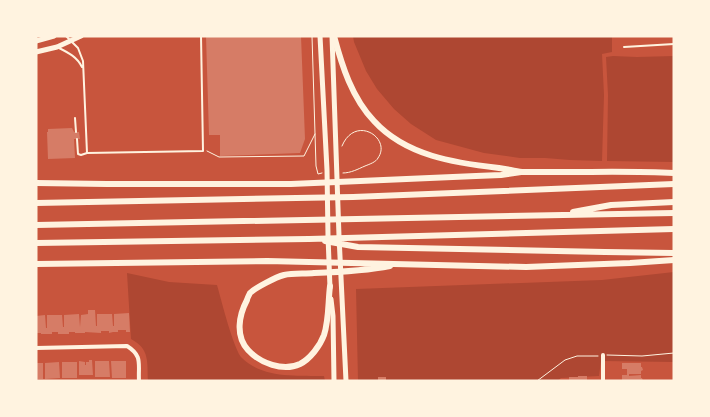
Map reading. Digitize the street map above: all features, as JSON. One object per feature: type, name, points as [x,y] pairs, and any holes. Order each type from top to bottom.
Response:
[{"type":"highway","points":[[333,36],[343,68],[365,110],[374,122],[393,137],[413,149],[434,156],[479,166],[521,172],[674,173]]},
{"type":"highway","points":[[36,183],[291,184],[501,175],[521,172]]},
{"type":"highway","points":[[37,203],[352,197],[674,184]]},
{"type":"highway","points":[[554,215],[611,205],[674,202]]},
{"type":"highway","points":[[36,225],[674,213]]},
{"type":"highway","points":[[36,243],[309,239],[674,229]]},
{"type":"highway","points":[[309,239],[358,246],[674,252]]},
{"type":"highway","points":[[37,264],[266,261],[526,266],[674,260]]},
{"type":"highway","points":[[330,286],[324,335],[318,346],[300,364],[287,367],[271,365],[259,359],[248,350],[242,341],[239,324],[242,308],[250,293],[267,282],[284,275],[370,270],[401,264]]},
{"type":"main road","points":[[36,41],[54,36]]},
{"type":"main road","points":[[36,52],[57,47],[81,36]]},
{"type":"main road","points":[[320,36],[327,170],[330,286],[333,316],[334,381]]},
{"type":"main road","points":[[333,36],[346,381]]},
{"type":"street","points":[[36,348],[127,346],[138,355],[139,381]]},
{"type":"street","points":[[602,356],[603,381]]},
{"type":"lane","points":[[66,36],[78,48],[82,56],[87,153]]},
{"type":"lane","points":[[77,139],[78,154],[81,155],[87,153],[203,150],[201,36]]},
{"type":"lane","points":[[624,46],[674,44]]},
{"type":"lane","points":[[57,47],[79,61],[82,67]]},
{"type":"lane","points":[[75,118],[76,132]]},
{"type":"path","points":[[312,36],[318,174]]},
{"type":"path","points":[[341,149],[349,135],[355,131],[362,130],[372,133],[381,145],[377,159],[348,173]]},
{"type":"path","points":[[203,150],[219,157],[304,156],[316,133]]},
{"type":"shaded area","points":[[353,36],[612,36],[612,52],[602,54],[604,95],[602,161],[520,158],[484,153],[436,140],[411,124],[394,109],[377,89],[366,71]]},
{"type":"shaded area","points":[[674,56],[674,162],[607,161],[608,95],[606,57]]},
{"type":"shaded area","points":[[674,272],[674,362],[601,361],[599,376],[561,378],[557,381],[358,381],[356,289],[602,280]]},
{"type":"shaded area","points":[[127,273],[169,282],[217,285],[232,336],[242,358],[260,370],[270,373],[324,376],[325,381],[148,381],[147,362],[142,347],[131,339]]},
{"type":"building","points":[[206,36],[301,36],[305,139],[300,153],[220,156],[220,135],[209,135]]},
{"type":"building","points":[[72,128],[74,132],[79,132],[80,139],[74,139],[75,158],[48,159],[48,129]]},
{"type":"building","points":[[88,310],[95,310],[96,326],[97,314],[112,314],[114,326],[114,314],[129,313],[130,332],[118,330],[118,332],[109,333],[109,331],[101,331],[101,333],[69,332],[69,334],[58,334],[58,332],[52,332],[52,334],[36,333],[36,316],[45,315],[47,328],[47,315],[62,315],[64,327],[64,315],[79,314],[80,327],[81,315],[88,314]]},
{"type":"building","points":[[89,360],[92,360],[93,375],[79,375],[79,361],[85,362],[86,365],[86,362],[89,362]]},
{"type":"building","points":[[95,361],[109,361],[110,377],[95,377]]},
{"type":"building","points":[[111,361],[126,361],[126,378],[112,378]]},
{"type":"building","points":[[59,362],[60,378],[45,379],[45,363]]},
{"type":"building","points":[[62,362],[77,362],[77,378],[62,378]]},
{"type":"building","points":[[36,363],[43,363],[43,379],[36,379]]},
{"type":"building","points":[[622,363],[641,363],[643,370],[641,374],[629,374],[629,376],[641,375],[643,381],[622,381],[622,375],[627,375],[627,369],[622,369]]},
{"type":"building","points":[[587,376],[587,381],[569,381],[569,377]]},
{"type":"building","points":[[378,377],[386,377],[386,381],[378,381]]}]
